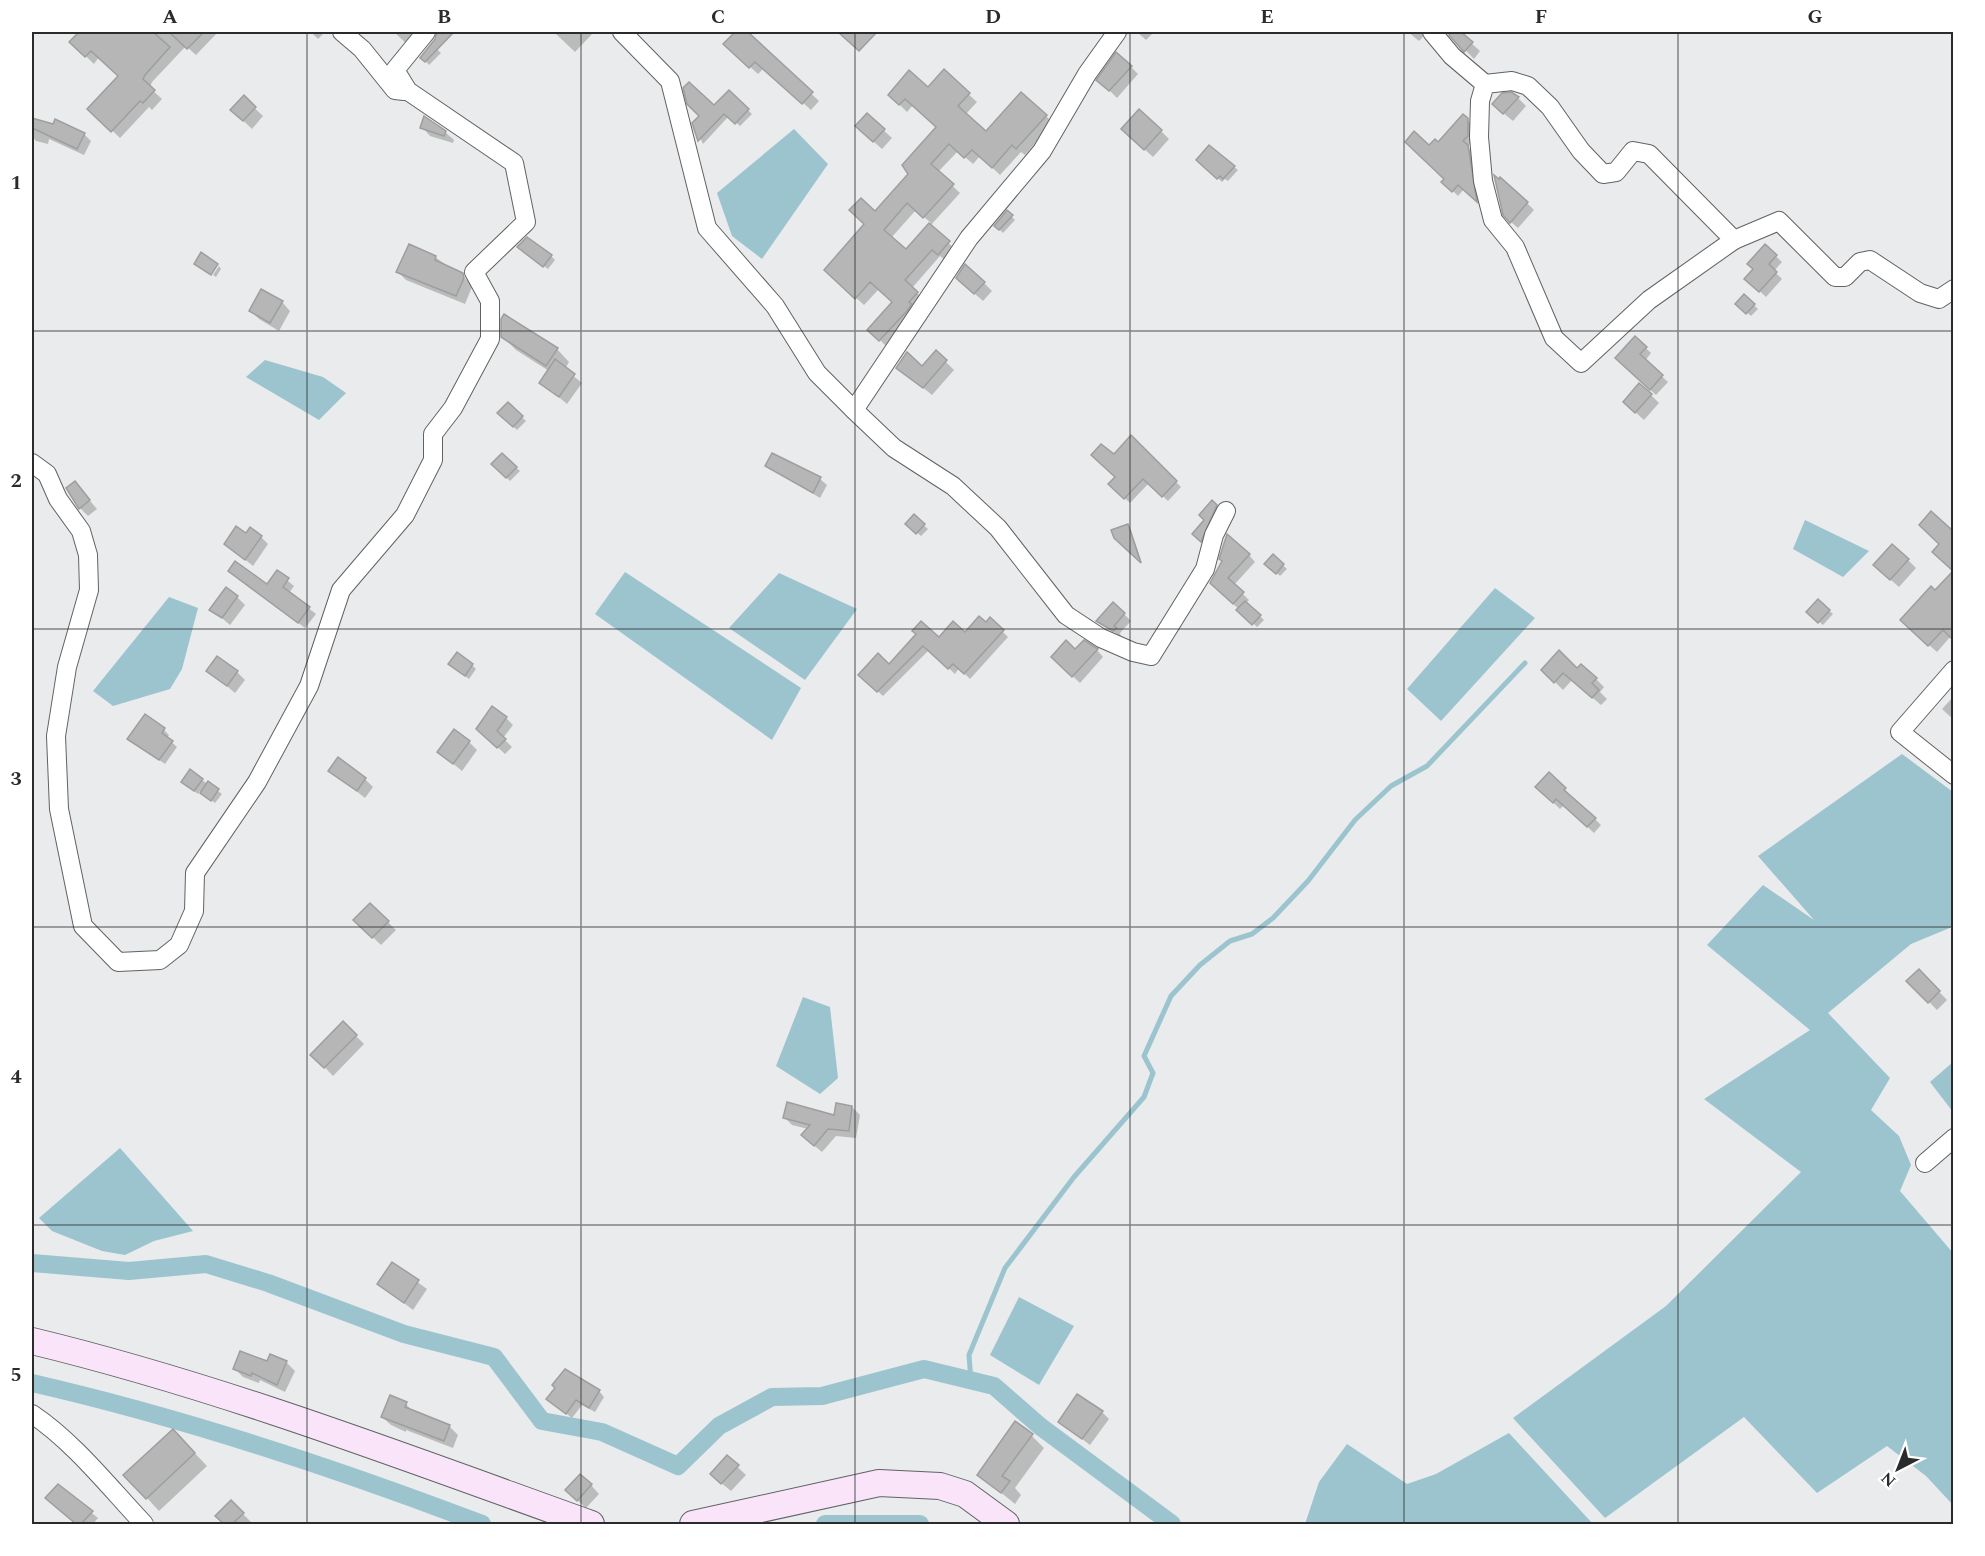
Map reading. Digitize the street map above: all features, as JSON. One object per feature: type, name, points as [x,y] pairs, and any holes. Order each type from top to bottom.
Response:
[{"type":"street","points":[[342,32],[362,49],[396,90],[408,91]]},
{"type":"street","points":[[32,463],[47,474],[58,499],[81,531],[88,555],[89,590],[68,667],[56,736],[59,810],[83,926],[118,962],[160,960],[179,945],[194,911],[195,873],[257,782],[309,686],[341,590],[405,515],[433,460],[433,434],[453,408],[490,339],[490,301],[474,272],[526,222],[514,163],[408,91],[395,70],[426,32]]},
{"type":"street","points":[[622,32],[670,81],[707,228],[775,306],[817,373],[894,448],[953,486],[998,528],[1066,615],[1101,638],[1133,652],[1152,656],[1205,569],[1214,535],[1226,511]]},
{"type":"street","points":[[854,410],[969,238],[1042,151],[1087,74],[1117,32]]},
{"type":"street","points":[[1432,32],[1452,56],[1485,84],[1512,81],[1528,86],[1550,107],[1581,151],[1603,174],[1616,171],[1633,151],[1648,154],[1734,240]]},
{"type":"street","points":[[1485,84],[1480,101],[1479,137],[1483,181],[1493,220],[1515,248],[1554,338],[1581,363],[1649,300],[1734,240],[1779,221],[1835,277],[1845,277],[1860,262],[1870,260],[1920,293],[1939,299],[1953,289]]},
{"type":"street","points":[[1953,670],[1900,732],[1953,775]]},
{"type":"street","points":[[1925,1163],[1953,1138]]},
{"type":"street","points":[[32,1341],[98,1357],[279,1413],[591,1524]]},
{"type":"street","points":[[32,1414],[45,1423],[86,1462],[144,1524]]},
{"type":"street","points":[[693,1524],[879,1483],[940,1486],[965,1494],[1006,1524]]},
{"type":"water","points":[[794,129],[828,164],[762,259],[732,236],[717,193]]},
{"type":"water","points":[[265,360],[323,377],[346,393],[319,420],[246,377]]},
{"type":"water","points":[[1805,520],[1869,551],[1843,577],[1793,549]]},
{"type":"water","points":[[625,572],[801,688],[772,740],[595,614]]},
{"type":"water","points":[[779,573],[857,609],[805,680],[729,628]]},
{"type":"water","points":[[1495,588],[1535,618],[1441,721],[1407,689]]},
{"type":"water","points":[[169,597],[198,608],[182,669],[170,689],[113,706],[93,691]]},
{"type":"water","points":[[1902,754],[1953,792],[1953,929],[1952,927],[1911,944],[1828,1013],[1890,1078],[1871,1110],[1899,1136],[1911,1165],[1900,1191],[1953,1253],[1953,1505],[1926,1476],[1887,1446],[1817,1493],[1744,1417],[1605,1518],[1513,1418],[1666,1306],[1801,1172],[1704,1099],[1810,1030],[1707,945],[1763,885],[1814,920],[1758,856]]},
{"type":"water","points":[[803,997],[830,1007],[838,1078],[820,1094],[776,1066]]},
{"type":"water","points":[[1953,1062],[1953,1112],[1930,1082]]},
{"type":"water","points":[[120,1148],[193,1231],[154,1241],[125,1255],[102,1251],[52,1231],[39,1218]]},
{"type":"water","points":[[1019,1297],[1074,1326],[1039,1385],[990,1355]]},
{"type":"water","points":[[1509,1433],[1593,1524],[1305,1524],[1319,1482],[1347,1444],[1407,1484],[1436,1474]]},
{"type":"building","points":[[79,32],[153,32],[170,47],[143,79],[155,90],[143,103],[140,101],[111,132],[87,109],[118,76],[91,51],[85,57],[69,42]]},
{"type":"building","points":[[169,32],[204,32],[187,49]]},
{"type":"building","points":[[437,32],[454,32],[425,62],[420,58],[435,39]]},
{"type":"building","points":[[735,32],[748,32],[813,92],[802,104],[755,62],[749,68],[723,44]]},
{"type":"building","points":[[838,32],[877,32],[859,51]]},
{"type":"building","points":[[1452,32],[1461,32],[1473,42],[1464,52],[1449,35]]},
{"type":"building","points":[[1116,52],[1132,66],[1109,91],[1096,80]]},
{"type":"building","points":[[944,69],[970,93],[958,106],[986,131],[1021,92],[1047,115],[1016,149],[1012,145],[992,168],[972,150],[964,158],[949,144],[931,164],[954,184],[923,218],[907,203],[884,230],[906,249],[929,223],[950,241],[938,255],[932,250],[905,280],[918,292],[909,302],[912,304],[907,311],[879,341],[867,330],[892,302],[870,282],[855,299],[824,270],[864,224],[849,210],[861,198],[875,211],[908,174],[902,165],[936,127],[905,99],[899,105],[888,95],[909,70],[928,87]]},
{"type":"building","points":[[689,82],[714,105],[729,90],[749,109],[735,124],[724,114],[698,141],[692,123],[699,116],[687,104],[683,88]]},
{"type":"building","points":[[1511,92],[1519,97],[1503,114],[1492,104],[1502,93]]},
{"type":"building","points":[[244,95],[256,107],[243,121],[230,110]]},
{"type":"building","points":[[1139,109],[1162,130],[1144,150],[1121,129]]},
{"type":"building","points":[[867,113],[885,129],[873,142],[855,126]]},
{"type":"building","points":[[1463,114],[1468,118],[1468,136],[1463,141],[1468,145],[1477,202],[1458,185],[1452,192],[1441,182],[1444,179],[1405,142],[1414,131],[1429,145],[1435,139],[1438,142]]},
{"type":"building","points":[[424,116],[446,131],[444,136],[420,128]]},
{"type":"building","points":[[32,118],[53,124],[55,119],[85,133],[77,149],[32,128]]},
{"type":"building","points":[[1209,145],[1235,166],[1223,179],[1220,176],[1217,179],[1196,160]]},
{"type":"building","points":[[1494,175],[1499,179],[1500,177],[1528,202],[1510,223],[1503,215]]},
{"type":"building","points":[[1007,210],[1013,215],[999,230],[994,226]]},
{"type":"building","points":[[527,237],[552,255],[543,267],[517,247]]},
{"type":"building","points":[[409,244],[436,256],[435,260],[463,273],[464,278],[456,296],[396,272]]},
{"type":"building","points":[[1765,244],[1777,255],[1769,264],[1777,272],[1759,292],[1744,279],[1753,269],[1747,264]]},
{"type":"building","points":[[201,252],[218,264],[211,275],[194,264]]},
{"type":"building","points":[[965,264],[985,282],[974,294],[956,278]]},
{"type":"building","points":[[261,289],[283,301],[270,323],[249,311]]},
{"type":"building","points":[[1744,294],[1755,304],[1746,314],[1735,304]]},
{"type":"building","points":[[504,314],[558,348],[546,366],[501,337],[501,319]]},
{"type":"building","points":[[1635,336],[1647,347],[1640,354],[1663,375],[1650,390],[1615,358]]},
{"type":"building","points":[[936,350],[947,360],[923,388],[896,368],[907,352],[922,366]]},
{"type":"building","points":[[555,359],[575,374],[559,397],[539,383]]},
{"type":"building","points":[[1639,383],[1652,394],[1635,413],[1623,402]]},
{"type":"building","points":[[508,402],[523,416],[513,427],[497,413]]},
{"type":"building","points":[[1131,435],[1177,481],[1162,497],[1143,479],[1124,499],[1108,484],[1115,477],[1091,455],[1101,444],[1114,454]]},
{"type":"building","points":[[502,453],[517,467],[506,478],[491,464]]},
{"type":"building","points":[[772,453],[821,477],[813,493],[765,466]]},
{"type":"building","points":[[75,481],[90,500],[79,509],[66,488]]},
{"type":"building","points":[[1212,500],[1217,505],[1201,542],[1192,534],[1204,520],[1199,515]]},
{"type":"building","points":[[1931,511],[1952,530],[1953,528],[1953,571],[1932,552],[1939,544],[1919,525]]},
{"type":"building","points":[[914,514],[925,524],[916,534],[905,524]]},
{"type":"building","points":[[1128,524],[1141,563],[1114,538],[1111,530]]},
{"type":"building","points":[[236,526],[246,533],[250,527],[262,536],[245,560],[224,544]]},
{"type":"building","points":[[1227,534],[1250,554],[1228,578],[1244,592],[1233,604],[1210,583],[1222,561],[1219,559]]},
{"type":"building","points":[[1892,544],[1909,559],[1890,580],[1873,565]]},
{"type":"building","points":[[1273,554],[1284,564],[1276,574],[1264,564]]},
{"type":"building","points":[[235,561],[267,584],[277,570],[289,578],[283,587],[310,607],[298,623],[228,571]]},
{"type":"building","points":[[1953,571],[1953,640],[1943,630],[1928,646],[1900,620],[1931,586],[1935,590]]},
{"type":"building","points":[[226,587],[238,596],[222,618],[209,610]]},
{"type":"building","points":[[1818,599],[1830,610],[1818,623],[1806,612]]},
{"type":"building","points":[[1245,601],[1261,615],[1252,625],[1236,610]]},
{"type":"building","points":[[1113,602],[1125,613],[1114,626],[1117,628],[1113,631],[1096,621]]},
{"type":"building","points":[[979,616],[986,622],[990,617],[1004,630],[964,674],[953,664],[948,669],[923,646],[877,692],[858,675],[878,653],[889,664],[916,634],[912,631],[921,621],[939,637],[953,621],[965,632]]},
{"type":"building","points":[[1066,640],[1075,649],[1084,640],[1098,649],[1072,677],[1051,657]]},
{"type":"building","points":[[1559,650],[1577,668],[1581,664],[1597,678],[1592,683],[1599,690],[1592,698],[1563,673],[1554,683],[1541,670]]},
{"type":"building","points":[[457,652],[473,664],[465,676],[448,664]]},
{"type":"building","points":[[217,656],[238,671],[227,686],[206,671]]},
{"type":"building","points":[[492,706],[507,717],[497,731],[506,739],[497,748],[476,729]]},
{"type":"building","points":[[145,714],[165,728],[162,733],[173,741],[159,760],[127,739]]},
{"type":"building","points":[[454,729],[470,741],[453,764],[437,752]]},
{"type":"building","points":[[338,757],[366,778],[357,791],[328,771]]},
{"type":"building","points":[[190,769],[203,779],[194,791],[181,782]]},
{"type":"building","points":[[1549,772],[1566,788],[1564,790],[1596,818],[1587,827],[1556,799],[1553,803],[1535,787]]},
{"type":"building","points":[[208,781],[219,789],[211,801],[200,793]]},
{"type":"building","points":[[370,903],[389,921],[372,938],[353,920]]},
{"type":"building","points":[[1919,969],[1940,991],[1928,1003],[1906,981]]},
{"type":"building","points":[[343,1021],[357,1035],[324,1068],[310,1055]]},
{"type":"building","points":[[787,1102],[834,1115],[836,1103],[852,1106],[849,1131],[828,1129],[814,1146],[801,1135],[810,1125],[783,1118]]},
{"type":"building","points":[[392,1262],[419,1280],[404,1303],[377,1284]]},
{"type":"building","points":[[240,1351],[267,1361],[270,1354],[287,1361],[277,1385],[252,1373],[251,1376],[233,1369]]},
{"type":"building","points":[[565,1369],[600,1390],[589,1408],[576,1400],[566,1414],[546,1399],[555,1388],[552,1385]]},
{"type":"building","points":[[1077,1394],[1103,1411],[1082,1439],[1058,1422]]},
{"type":"building","points":[[390,1395],[407,1402],[405,1407],[450,1425],[444,1441],[381,1417]]},
{"type":"building","points":[[1015,1421],[1033,1434],[1002,1476],[1010,1481],[1001,1493],[977,1475]]},
{"type":"building","points":[[173,1429],[195,1453],[146,1499],[123,1475]]},
{"type":"building","points":[[727,1455],[739,1465],[721,1484],[710,1474]]},
{"type":"building","points":[[580,1474],[592,1484],[577,1501],[565,1490]]},
{"type":"building","points":[[58,1484],[93,1511],[81,1524],[76,1524],[45,1498]]},
{"type":"building","points":[[231,1500],[244,1513],[232,1524],[224,1524],[215,1516]]},
{"type":"waterway","points":[[971,1381],[969,1355],[1005,1268],[1074,1177],[1144,1097],[1153,1073],[1144,1056],[1171,996],[1200,965],[1230,941],[1252,934],[1273,918],[1308,881],[1355,820],[1391,786],[1427,766],[1525,663]]},
{"type":"waterway","points":[[32,1263],[129,1271],[206,1264],[268,1283],[404,1334],[494,1357],[542,1421],[602,1432],[678,1466],[719,1426],[772,1397],[822,1396],[924,1369],[994,1386],[1041,1427],[1172,1524]]},
{"type":"waterway","points":[[32,1383],[203,1428],[371,1483],[482,1524]]},
{"type":"waterway","points":[[825,1524],[920,1524]]}]
